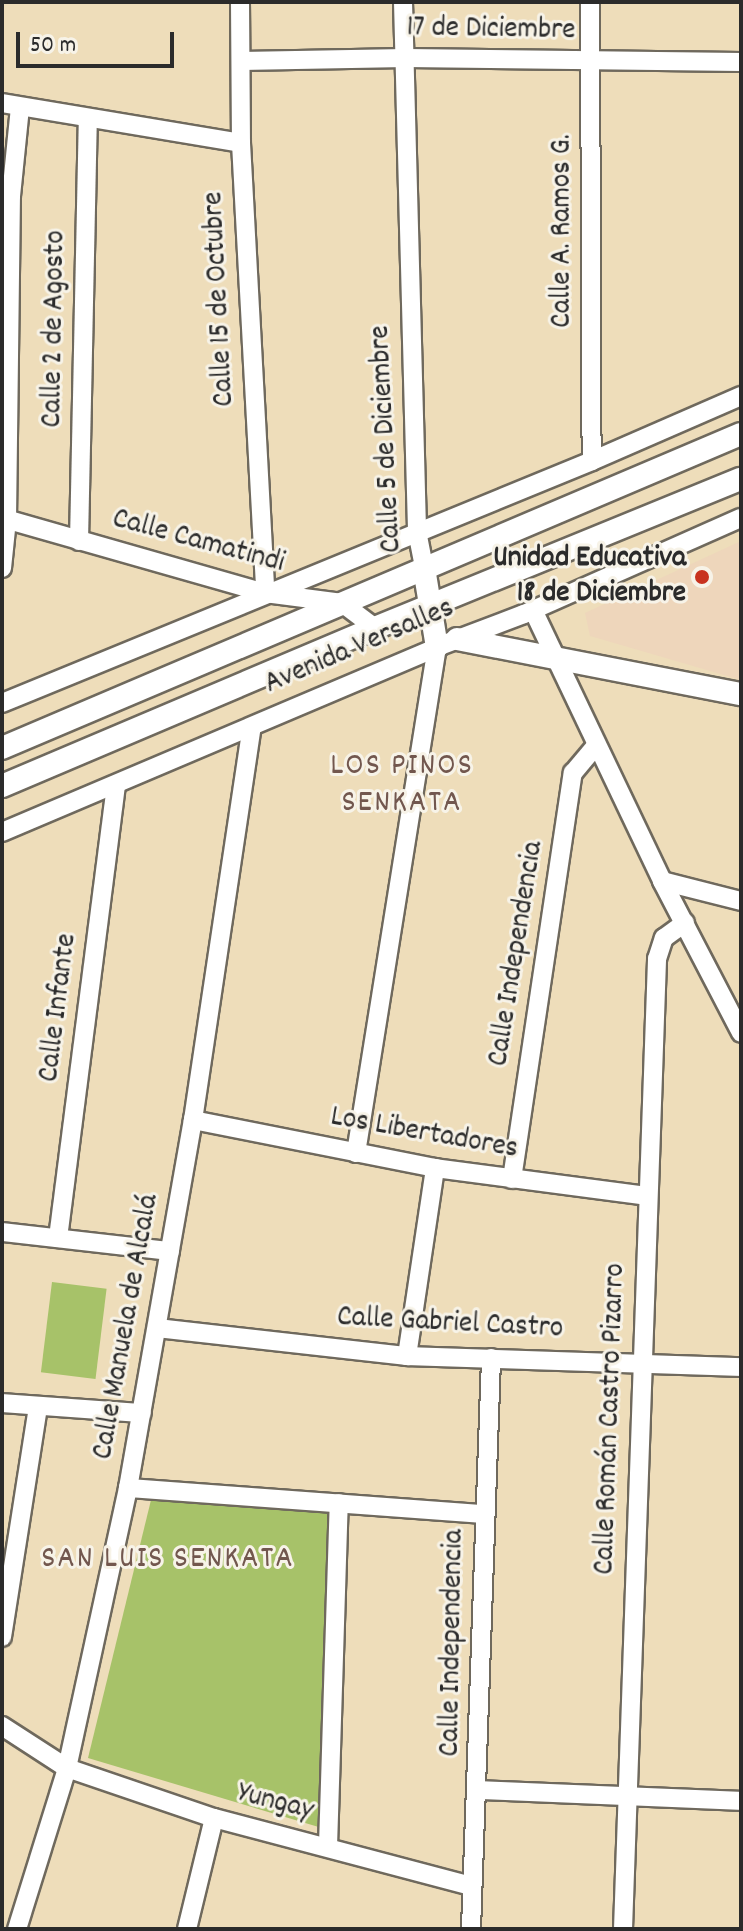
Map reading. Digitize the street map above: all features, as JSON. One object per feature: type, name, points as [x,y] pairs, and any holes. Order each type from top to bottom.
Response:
[{"type":"street","name":"Calle 15 de Octubre","points":[[240,2],[241,143],[265,593]]},
{"type":"street","name":"Calle 5 de Diciembre","points":[[356,1153],[447,643],[430,606],[417,531],[403,2]]},
{"type":"street","name":"Calle A. Ramos G.","points":[[590,2],[592,461]]},
{"type":"street","name":"17 de Diciembre","points":[[241,61],[406,58],[741,62]]},
{"type":"street","points":[[2,568],[5,519],[6,195],[11,105],[241,143]]},
{"type":"street","name":"Calle 2 de Agosto","points":[[79,541],[88,119]]},
{"type":"street","points":[[2,703],[592,461],[741,396]]},
{"type":"street","name":"Avenida Versalles","points":[[2,748],[741,434]]},
{"type":"street","name":"Avenida Versalles","points":[[2,786],[375,628],[741,479]]},
{"type":"street","name":"Avenida Versalles","points":[[2,832],[447,643],[533,610],[741,518]]},
{"type":"street","name":"Calle Camatindi","points":[[5,519],[265,593],[342,603],[375,628]]},
{"type":"street","points":[[533,610],[553,658],[662,881],[741,1033]]},
{"type":"street","points":[[447,643],[553,658],[741,694]]},
{"type":"street","name":"Calle Manuela de Alcalá","points":[[17,1929],[67,1768],[128,1488],[193,1120],[252,727]]},
{"type":"street","name":"Calle Independencia","points":[[512,1179],[573,773],[596,746]]},
{"type":"street","name":"Calle Infante","points":[[58,1238],[116,785]]},
{"type":"street","points":[[662,881],[741,901]]},
{"type":"street","name":"Calle Román Castro Pizarro","points":[[623,1929],[657,959],[664,938],[685,923]]},
{"type":"street","name":"Los Libertadores","points":[[193,1120],[435,1168],[647,1196]]},
{"type":"street","points":[[407,1356],[435,1168]]},
{"type":"street","points":[[2,1232],[170,1251]]},
{"type":"street","name":"Calle Gabriel Castro","points":[[157,1328],[407,1356],[741,1367]]},
{"type":"street","name":"Calle Independencia","points":[[471,1929],[479,1790],[491,1358]]},
{"type":"street","points":[[2,1403],[142,1413]]},
{"type":"street","points":[[2,1637],[38,1407]]},
{"type":"street","points":[[128,1488],[485,1514]]},
{"type":"street","points":[[328,1846],[339,1503]]},
{"type":"street","name":"Yungay","points":[[2,1726],[67,1768],[214,1818],[472,1886]]},
{"type":"street","points":[[479,1790],[741,1801]]},
{"type":"street","points":[[187,1929],[214,1818]]},
{"type":"shaded area","name":"Unidad Educativa 18 de Diciembre","points":[[741,541],[741,680],[590,636],[585,613]]},
{"type":"green space","points":[[52,1282],[107,1289],[95,1379],[41,1372]]},
{"type":"green space","points":[[151,1500],[329,1511],[322,1828],[88,1758]]},
{"type":"place","name":"Unidad Educativa 18 de Diciembre","points":[[702,577]]},
{"type":"district","name":"LOS PINOS SENKATA","points":[[402,786]]},
{"type":"district","name":"SAN LUIS SENKATA","points":[[168,1560]]}]
